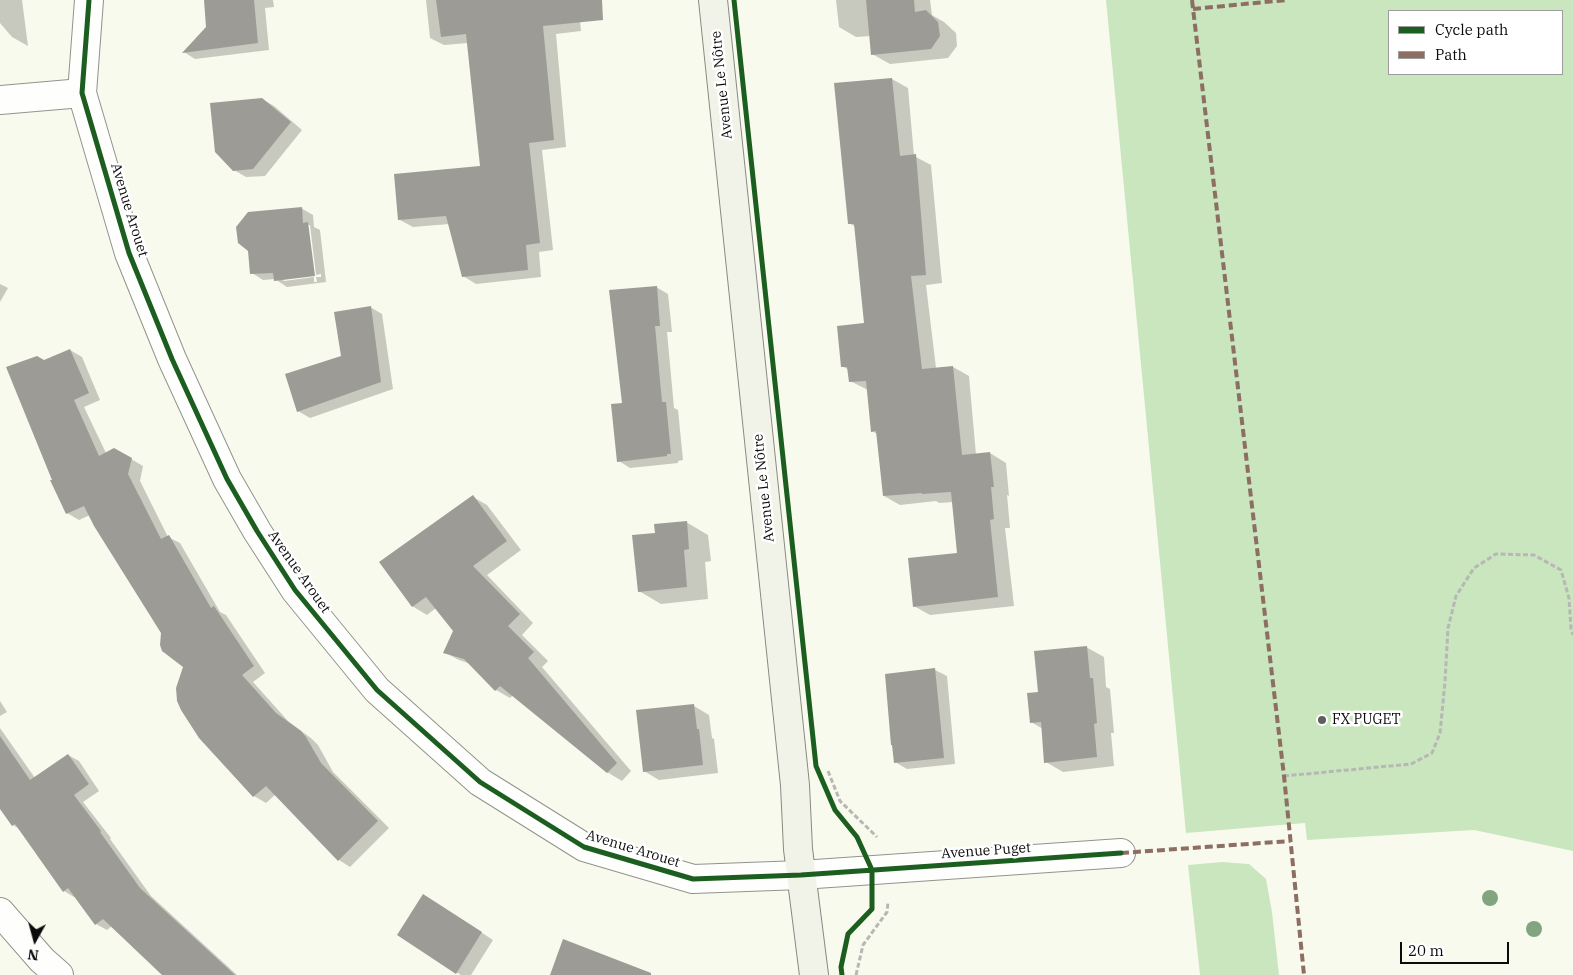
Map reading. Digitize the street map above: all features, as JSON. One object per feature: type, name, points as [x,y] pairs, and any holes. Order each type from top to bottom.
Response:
[{"type":"main road","name":"Avenue Le Nôtre","points":[[713,0],[795,785],[798,849],[804,909],[814,975]]},
{"type":"street","name":"Avenue Arouet","points":[[89,0],[82,93],[129,253],[172,359],[227,479],[257,532],[295,590],[377,690],[480,782],[584,847],[693,879],[853,871]]},
{"type":"street","points":[[0,100],[82,93]]},
{"type":"street","name":"Avenue Puget","points":[[853,871],[1121,853]]},
{"type":"street","points":[[0,912],[47,970]]},
{"type":"path","points":[[1284,776],[1411,764],[1432,753],[1440,733],[1448,628],[1456,596],[1474,568],[1496,554],[1534,556],[1562,570],[1569,598],[1573,635]]},
{"type":"path","points":[[828,770],[840,801],[887,847],[889,869],[887,912],[863,945],[856,975]]},
{"type":"green space","points":[[1106,0],[1573,0],[1573,851],[1474,830],[1307,840],[1305,823],[1186,833]]},
{"type":"green space","points":[[1222,862],[1249,864],[1266,879],[1272,912],[1279,975],[1200,975],[1188,865]]},
{"type":"building","points":[[204,0],[254,0],[258,43],[182,53],[206,27]]},
{"type":"building","points":[[436,0],[602,0],[603,20],[543,26],[554,140],[529,143],[540,243],[526,245],[528,270],[462,277],[446,216],[398,220],[394,174],[480,166],[466,34],[441,37]]},
{"type":"building","points":[[866,0],[914,0],[915,12],[926,10],[938,22],[940,36],[931,49],[871,55]]},
{"type":"building","points":[[892,78],[900,156],[916,154],[926,275],[911,276],[922,369],[953,366],[962,455],[990,452],[994,487],[991,487],[994,519],[990,520],[998,597],[913,607],[908,558],[957,553],[951,492],[883,496],[876,431],[871,432],[866,381],[849,382],[847,367],[841,367],[837,326],[864,323],[854,224],[848,224],[834,83]]},
{"type":"building","points":[[262,98],[291,122],[253,169],[233,171],[215,152],[210,103]]},
{"type":"building","points":[[302,207],[303,223],[308,222],[315,276],[274,281],[273,273],[250,274],[248,251],[238,243],[236,227],[248,212]]},
{"type":"building","points":[[657,286],[660,326],[655,326],[662,402],[666,402],[671,454],[617,462],[611,404],[622,403],[609,290]]},
{"type":"building","points":[[371,306],[381,382],[297,412],[285,374],[341,356],[334,312]]},
{"type":"building","points":[[70,349],[89,393],[74,400],[99,456],[114,448],[132,458],[128,474],[161,539],[169,535],[211,608],[214,606],[254,666],[242,675],[276,713],[301,731],[321,763],[378,821],[338,861],[266,786],[253,797],[199,738],[177,701],[176,688],[183,667],[162,651],[160,645],[161,633],[94,526],[84,506],[66,514],[50,480],[52,480],[6,367],[37,356],[44,360]]},
{"type":"building","points":[[473,495],[507,541],[473,566],[520,614],[508,626],[534,652],[528,658],[617,763],[607,773],[500,686],[495,691],[464,659],[443,653],[453,631],[426,597],[412,607],[379,562]]},
{"type":"building","points":[[687,521],[689,549],[684,550],[687,587],[638,592],[632,535],[655,533],[654,524]]},
{"type":"building","points":[[1087,646],[1090,678],[1093,678],[1097,723],[1094,724],[1097,757],[1044,763],[1041,722],[1030,723],[1027,693],[1038,692],[1034,651]]},
{"type":"building","points":[[935,668],[944,758],[894,763],[885,674]]},
{"type":"building","points":[[694,704],[703,765],[643,772],[636,710]]},
{"type":"building","points":[[0,736],[30,780],[68,754],[89,784],[74,795],[140,888],[235,975],[162,975],[103,919],[95,925],[68,888],[63,892],[15,824],[12,826],[0,809]]},
{"type":"building","points":[[423,894],[482,932],[456,974],[397,935]]},
{"type":"building","points":[[563,939],[651,973],[651,975],[550,975]]},
{"type":"marked path","points":[[1192,0],[1284,776],[1304,975]]},
{"type":"marked path","points":[[1193,9],[1286,0]]},
{"type":"marked path","points":[[1121,853],[1290,841]]},
{"type":"cycle path","points":[[89,0],[82,93],[129,253],[172,359],[227,479],[257,531],[295,590],[377,690],[480,782],[584,847],[693,879],[801,875],[1121,853]]},
{"type":"cycle path","points":[[734,0],[816,766],[835,810],[857,837],[872,870],[872,909],[848,934],[841,967],[842,975]]},
{"type":"place","name":"FX PUGET","points":[[1322,720]]}]
